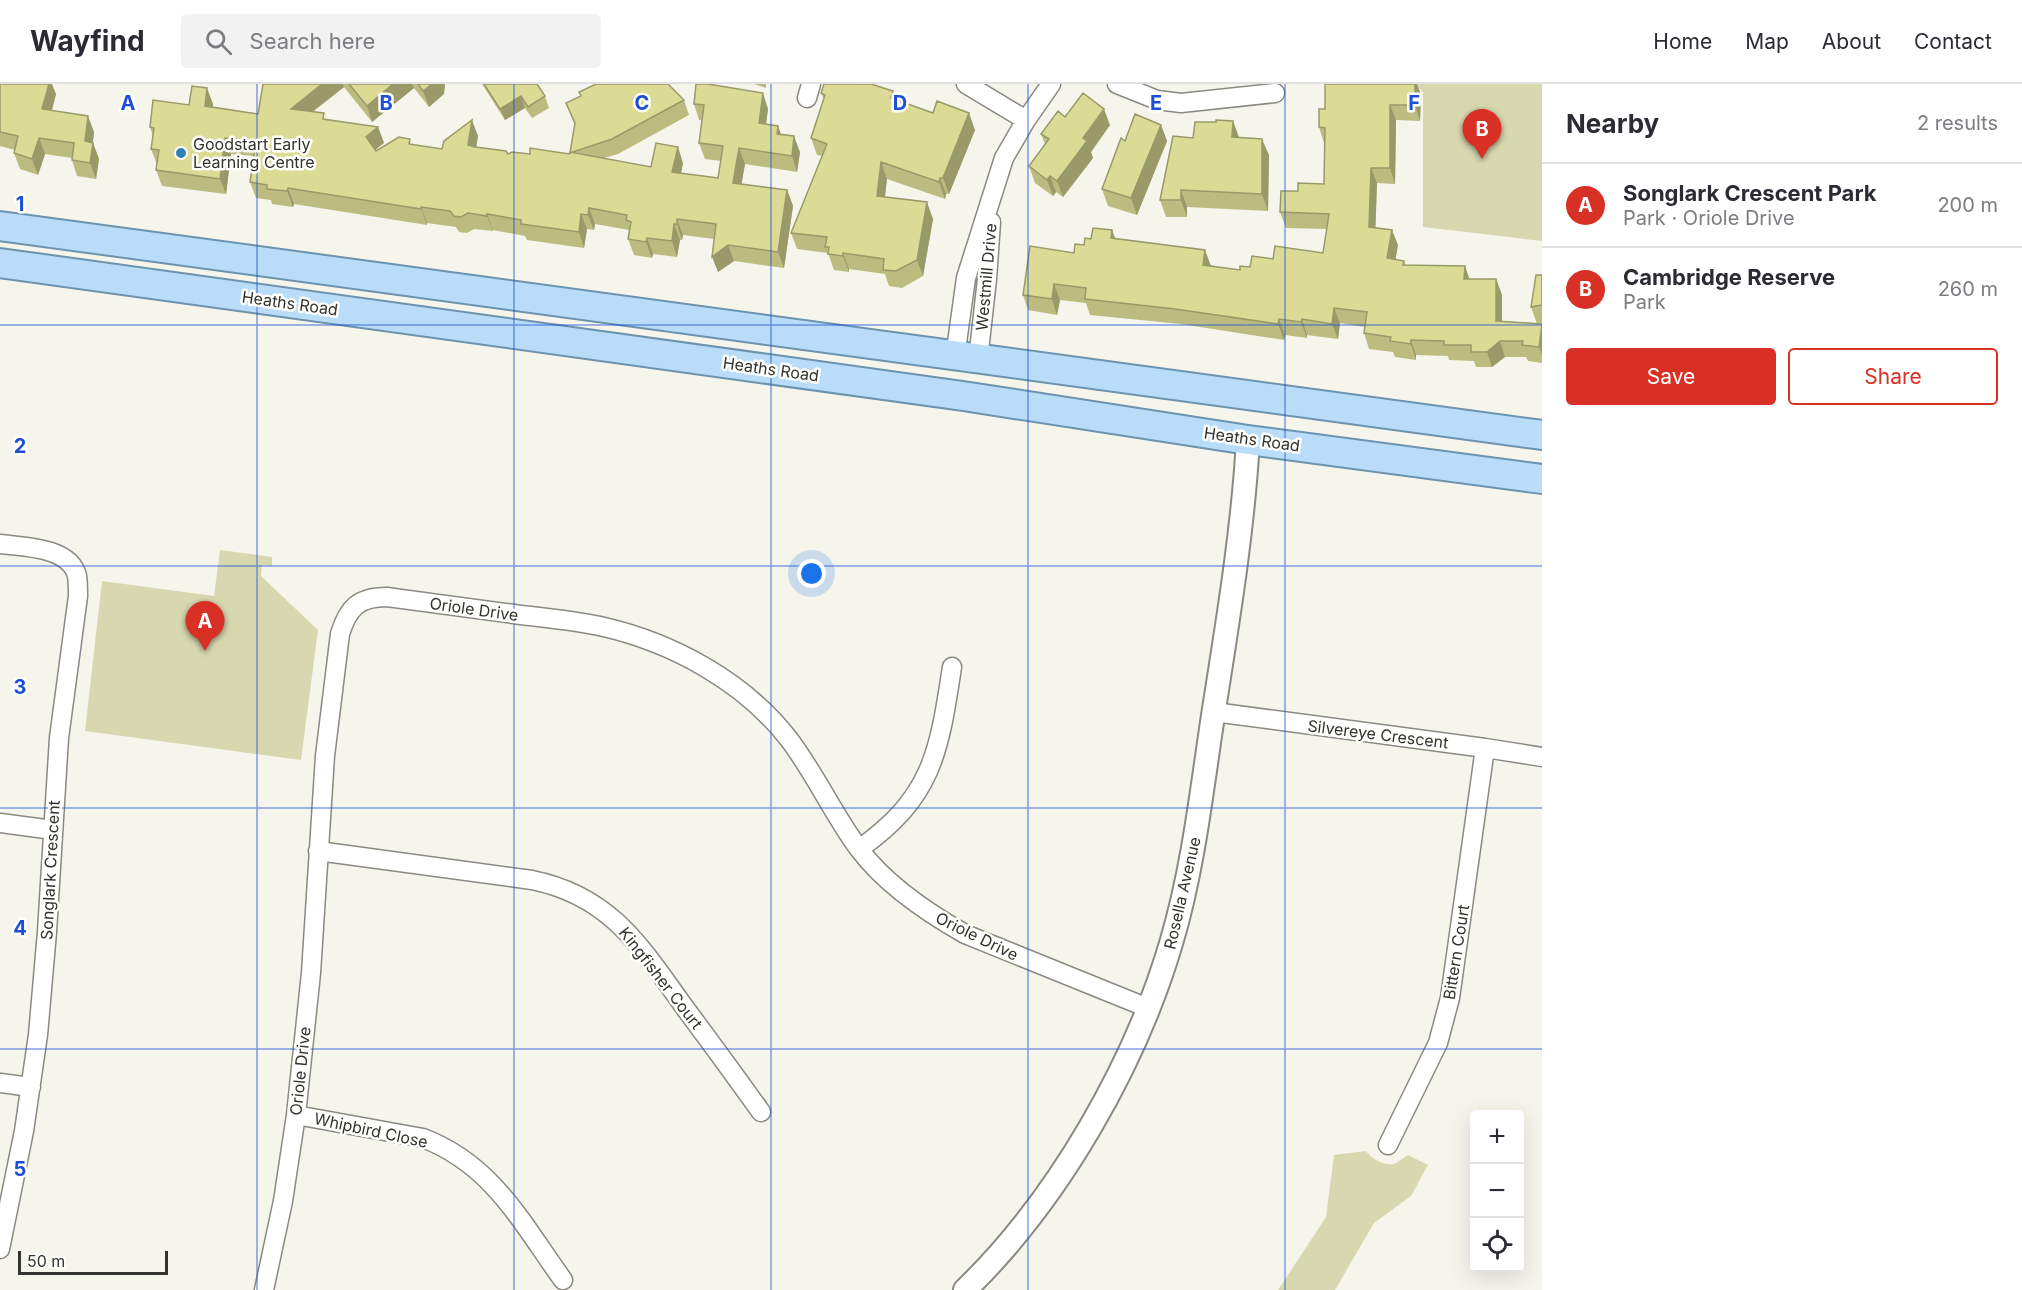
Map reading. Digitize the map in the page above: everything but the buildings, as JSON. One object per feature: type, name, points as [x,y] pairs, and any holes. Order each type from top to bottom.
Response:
[{"type":"main road","points":[[0,226],[1542,435]]},
{"type":"main road","name":"Heaths Road","points":[[0,263],[963,396],[1248,440],[1542,480]]},
{"type":"main road","points":[[963,396],[966,358]]},
{"type":"main road","points":[[1248,440],[1254,397]]},
{"type":"street","points":[[966,84],[1026,120]]},
{"type":"street","name":"Westmill Drive","points":[[966,358],[987,279],[993,194],[1004,158],[1026,120],[1051,84]]},
{"type":"street","points":[[1117,84],[1157,100],[1181,103],[1275,93]]},
{"type":"street","name":"Rosella Avenue","points":[[965,1290],[996,1259],[1064,1169],[1113,1086],[1148,1008],[1172,940],[1197,831],[1234,574],[1248,440]]},
{"type":"street","name":"Songlark Crescent","points":[[0,544],[52,553],[70,564],[77,576],[78,596],[59,738],[38,1035],[15,1178],[0,1249]]},
{"type":"street","name":"Oriole Drive","points":[[264,1290],[283,1201],[296,1115],[311,973],[329,720],[340,634],[345,618],[360,602],[377,597],[603,627],[651,641],[684,656],[725,680],[787,736],[859,849],[902,892],[956,929],[1148,1008]]},
{"type":"street","points":[[859,849],[881,834],[902,813],[926,779],[939,745],[952,668]]},
{"type":"street","name":"Silvereye Crescent","points":[[1214,712],[1485,748],[1542,758]]},
{"type":"street","name":"Bittern Court","points":[[1388,1145],[1438,1043],[1450,998],[1485,748]]},
{"type":"street","points":[[0,823],[53,830]]},
{"type":"street","name":"Kingfisher Court","points":[[318,851],[532,880],[582,897],[630,934],[761,1112]]},
{"type":"street","points":[[0,1083],[31,1087]]},
{"type":"street","name":"Whipbird Close","points":[[296,1115],[423,1138],[462,1157],[494,1185],[563,1280]]},
{"type":"green space","points":[[1415,84],[1542,84],[1542,241],[1423,227],[1423,92]]},
{"type":"green space","points":[[220,550],[272,557],[272,566],[262,565],[261,576],[318,630],[301,760],[85,731],[102,581],[214,596]]},
{"type":"green space","points":[[1366,1151],[1375,1159],[1387,1164],[1394,1164],[1408,1155],[1428,1165],[1411,1196],[1374,1223],[1335,1290],[1278,1290],[1326,1217],[1334,1155]]},
{"type":"place","name":"Goodstart Early Learning Centre","points":[[181,153]]},
{"type":"place","name":"Cambridge Reserve","points":[[1482,159]]},
{"type":"place","name":"Songlark Crescent Park","points":[[205,651]]}]
